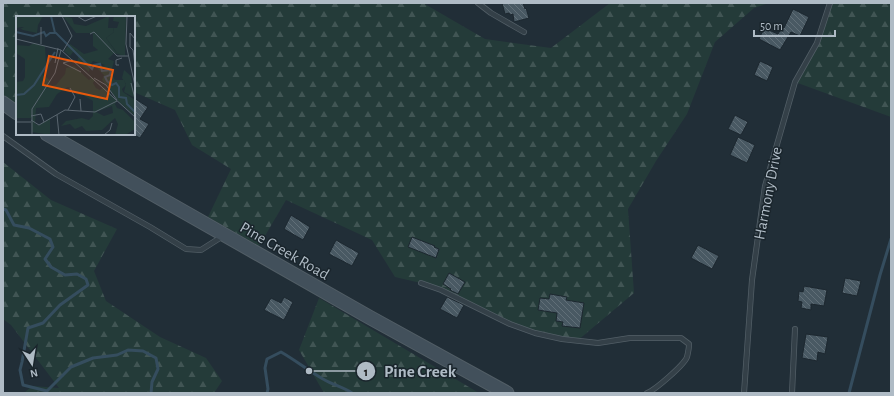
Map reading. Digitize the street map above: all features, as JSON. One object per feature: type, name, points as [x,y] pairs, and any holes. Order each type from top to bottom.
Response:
[{"type":"street","points":[[3,103],[16,112]]},
{"type":"street","name":"Pine Creek Road","points":[[49,135],[368,317],[507,393]]},
{"type":"lane","points":[[478,3],[490,13],[524,32]]},
{"type":"lane","name":"Harmony Drive","points":[[744,393],[752,280],[765,186],[795,82],[817,43],[830,3]]},
{"type":"lane","points":[[3,136],[56,174],[186,249],[201,250],[225,235]]},
{"type":"lane","points":[[421,283],[441,290],[510,324],[535,333],[562,339],[598,343],[630,338],[680,338],[689,344],[687,358],[652,391],[647,393]]},
{"type":"lane","points":[[792,393],[796,329]]},
{"type":"green space","points":[[3,3],[423,3],[485,39],[551,48],[610,3],[769,3],[754,8],[715,42],[687,114],[656,161],[628,209],[634,293],[577,341],[535,333],[421,283],[395,277],[372,240],[286,200],[259,246],[208,217],[231,169],[192,145],[175,110],[135,92],[135,16],[16,16],[16,112],[3,103]]},
{"type":"green space","points":[[830,3],[891,3],[891,117],[795,82],[817,43]]},
{"type":"green space","points":[[3,162],[51,200],[117,229],[94,271],[106,301],[160,337],[206,358],[222,381],[214,393],[24,393],[32,386],[59,388],[11,325],[3,319]]},
{"type":"green space","points":[[319,298],[479,393],[324,393],[299,350]]},
{"type":"building","points":[[502,3],[523,3],[529,18],[514,22],[513,14],[505,14]]},
{"type":"building","points":[[793,9],[809,17],[800,36],[791,32],[780,50],[759,39],[764,28],[778,34],[782,27],[784,28]]},
{"type":"building","points":[[760,61],[773,67],[767,81],[754,75]]},
{"type":"building","points":[[135,99],[148,107],[140,119],[149,124],[140,138],[134,135]]},
{"type":"building","points":[[735,115],[748,122],[741,135],[728,129]]},
{"type":"building","points":[[738,137],[755,145],[747,163],[730,155]]},
{"type":"building","points":[[291,215],[310,227],[303,240],[284,229]]},
{"type":"building","points":[[412,237],[439,249],[436,258],[408,247]]},
{"type":"building","points":[[336,240],[359,253],[352,266],[329,254]]},
{"type":"building","points":[[698,245],[719,256],[712,269],[691,258]]},
{"type":"building","points":[[449,273],[465,282],[458,294],[443,284]]},
{"type":"building","points":[[845,278],[861,281],[857,296],[842,293]]},
{"type":"building","points":[[804,286],[827,290],[824,306],[811,304],[811,310],[801,308],[802,302],[798,301],[799,291],[803,292]]},
{"type":"building","points":[[550,294],[567,297],[566,300],[584,303],[580,328],[562,326],[563,322],[556,321],[557,313],[538,310],[540,298],[549,299]]},
{"type":"building","points":[[284,297],[293,302],[284,320],[264,310],[271,298],[281,303]]},
{"type":"building","points":[[447,297],[464,305],[457,318],[440,309]]},
{"type":"building","points":[[806,334],[828,337],[825,354],[818,352],[817,361],[802,358]]},
{"type":"waterway","points":[[3,209],[6,210],[14,225],[29,228],[50,239],[53,247],[45,259],[51,267],[65,275],[77,274],[86,279],[88,285],[60,305],[43,323],[28,328],[20,370],[23,385],[47,391],[71,367],[93,358],[117,355],[128,350],[143,351],[156,358],[158,369],[152,382],[151,393]]},
{"type":"waterway","points":[[849,393],[891,239]]},
{"type":"waterway","points":[[267,393],[268,389],[265,368],[267,359],[281,352],[323,379],[352,393]]},
{"type":"place","name":"Pine Creek","points":[[309,371]]}]
